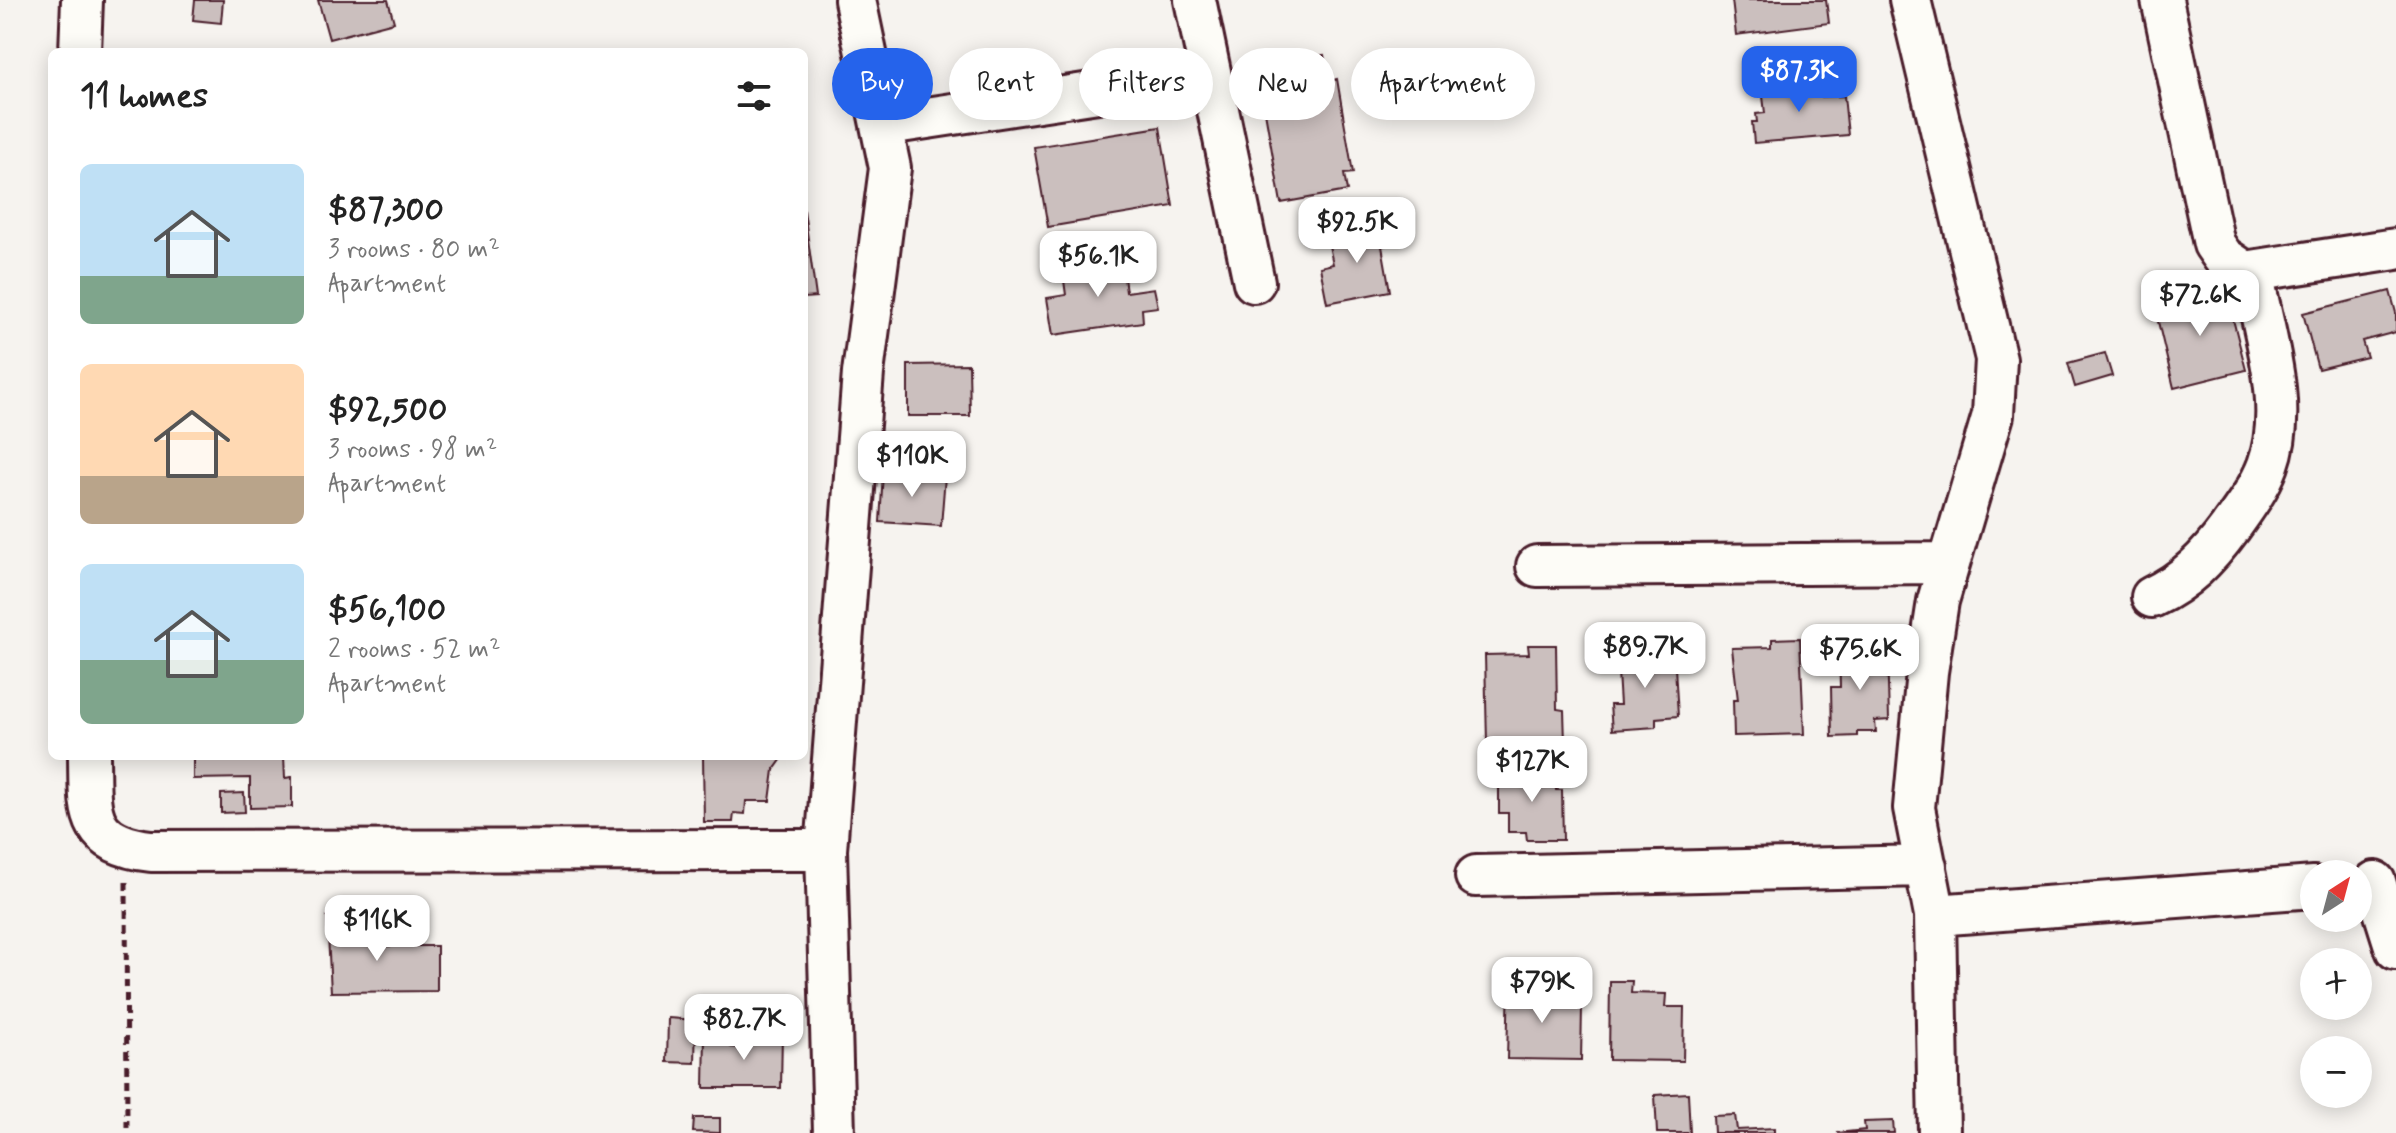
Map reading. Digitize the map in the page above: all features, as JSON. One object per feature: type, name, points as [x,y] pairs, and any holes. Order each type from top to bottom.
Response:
[{"type":"street","points":[[80,48],[82,0]]},
{"type":"street","points":[[834,1133],[826,850],[863,373],[890,168],[855,0]]},
{"type":"street","points":[[1195,0],[1205,48]]},
{"type":"street","points":[[1910,0],[1996,359],[1993,415],[1938,601],[1927,672],[1914,808],[1935,915],[1939,1133]]},
{"type":"street","points":[[2162,0],[2214,244],[2223,257],[2245,272],[2396,249]]},
{"type":"street","points":[[1213,89],[1254,282]]},
{"type":"street","points":[[881,125],[1079,95]]},
{"type":"street","points":[[2152,597],[2175,586],[2213,550],[2236,519],[2268,465],[2276,426],[2275,390],[2252,271]]},
{"type":"street","points":[[1537,566],[1949,563]]},
{"type":"street","points":[[89,760],[88,802],[95,821],[107,835],[126,848],[151,851],[826,850]]},
{"type":"street","points":[[1476,876],[1926,866]]},
{"type":"street","points":[[2376,882],[2396,949]]},
{"type":"street","points":[[1935,915],[2300,888]]},
{"type":"path","points":[[126,848],[127,1133]]},
{"type":"building","points":[[195,0],[223,0],[221,23],[193,20]]},
{"type":"building","points":[[318,0],[388,0],[394,22],[329,39]]},
{"type":"building","points":[[1732,0],[1826,0],[1829,23],[1736,35]]},
{"type":"building","points":[[1807,78],[1810,97],[1844,96],[1848,135],[1754,143],[1752,122],[1757,122],[1756,114],[1765,113],[1762,88],[1783,86],[1783,80]]},
{"type":"building","points":[[1337,79],[1353,173],[1344,174],[1347,191],[1281,203],[1266,120],[1335,120]]},
{"type":"building","points":[[1160,127],[1173,206],[1048,227],[1034,147]]},
{"type":"building","points":[[1388,225],[1392,244],[1382,246],[1390,291],[1327,303],[1320,267],[1333,264],[1328,241],[1346,238],[1345,233]]},
{"type":"building","points":[[808,239],[816,297],[808,298]]},
{"type":"building","points":[[1121,256],[1126,292],[1154,288],[1158,307],[1142,309],[1143,322],[1053,335],[1047,298],[1066,295],[1063,273],[1084,270],[1082,262]]},
{"type":"building","points":[[2225,288],[2246,370],[2174,388],[2154,305]]},
{"type":"building","points":[[2390,291],[2396,313],[2396,332],[2362,341],[2367,357],[2318,369],[2303,313]]},
{"type":"building","points":[[2105,353],[2112,376],[2075,387],[2068,363]]},
{"type":"building","points":[[969,364],[970,416],[908,416],[908,365]]},
{"type":"building","points":[[883,472],[945,476],[941,526],[880,522]]},
{"type":"building","points":[[1800,638],[1804,734],[1734,736],[1733,700],[1738,700],[1732,648],[1772,647],[1772,639]]},
{"type":"building","points":[[1528,645],[1556,645],[1557,709],[1564,710],[1565,743],[1487,743],[1485,655],[1529,654]]},
{"type":"building","points":[[1887,648],[1889,720],[1875,721],[1876,732],[1832,737],[1831,687],[1840,687],[1839,649]]},
{"type":"building","points":[[1674,651],[1678,716],[1656,718],[1656,727],[1612,730],[1610,705],[1620,705],[1617,655]]},
{"type":"building","points":[[193,760],[284,760],[285,778],[292,777],[292,807],[250,808],[250,778],[193,779]]},
{"type":"building","points":[[703,760],[781,760],[774,770],[770,801],[746,801],[745,814],[734,813],[733,822],[704,822]]},
{"type":"building","points":[[1532,769],[1531,776],[1556,775],[1556,790],[1562,790],[1563,840],[1527,840],[1526,832],[1508,832],[1508,813],[1499,813],[1499,770]]},
{"type":"building","points":[[244,793],[245,812],[221,813],[221,794]]},
{"type":"building","points":[[327,916],[359,917],[359,946],[437,946],[437,991],[331,992]]},
{"type":"building","points":[[1509,979],[1530,980],[1530,992],[1564,992],[1564,1005],[1582,1006],[1581,1060],[1507,1059]]},
{"type":"building","points":[[1610,981],[1632,981],[1631,993],[1666,994],[1665,1007],[1684,1007],[1683,1061],[1609,1060]]},
{"type":"building","points":[[668,1018],[696,1020],[695,1063],[667,1062]]},
{"type":"building","points":[[745,1032],[782,1033],[781,1088],[704,1088],[705,1035],[731,1036],[731,1047],[745,1048]]},
{"type":"building","points":[[1688,1093],[1690,1133],[1657,1133],[1655,1095]]},
{"type":"building","points":[[1735,1115],[1737,1130],[1774,1128],[1774,1133],[1714,1133],[1713,1116]]},
{"type":"building","points":[[694,1118],[720,1118],[720,1133],[693,1132]]},
{"type":"building","points":[[1893,1121],[1894,1133],[1837,1133],[1865,1130],[1864,1122]]}]
